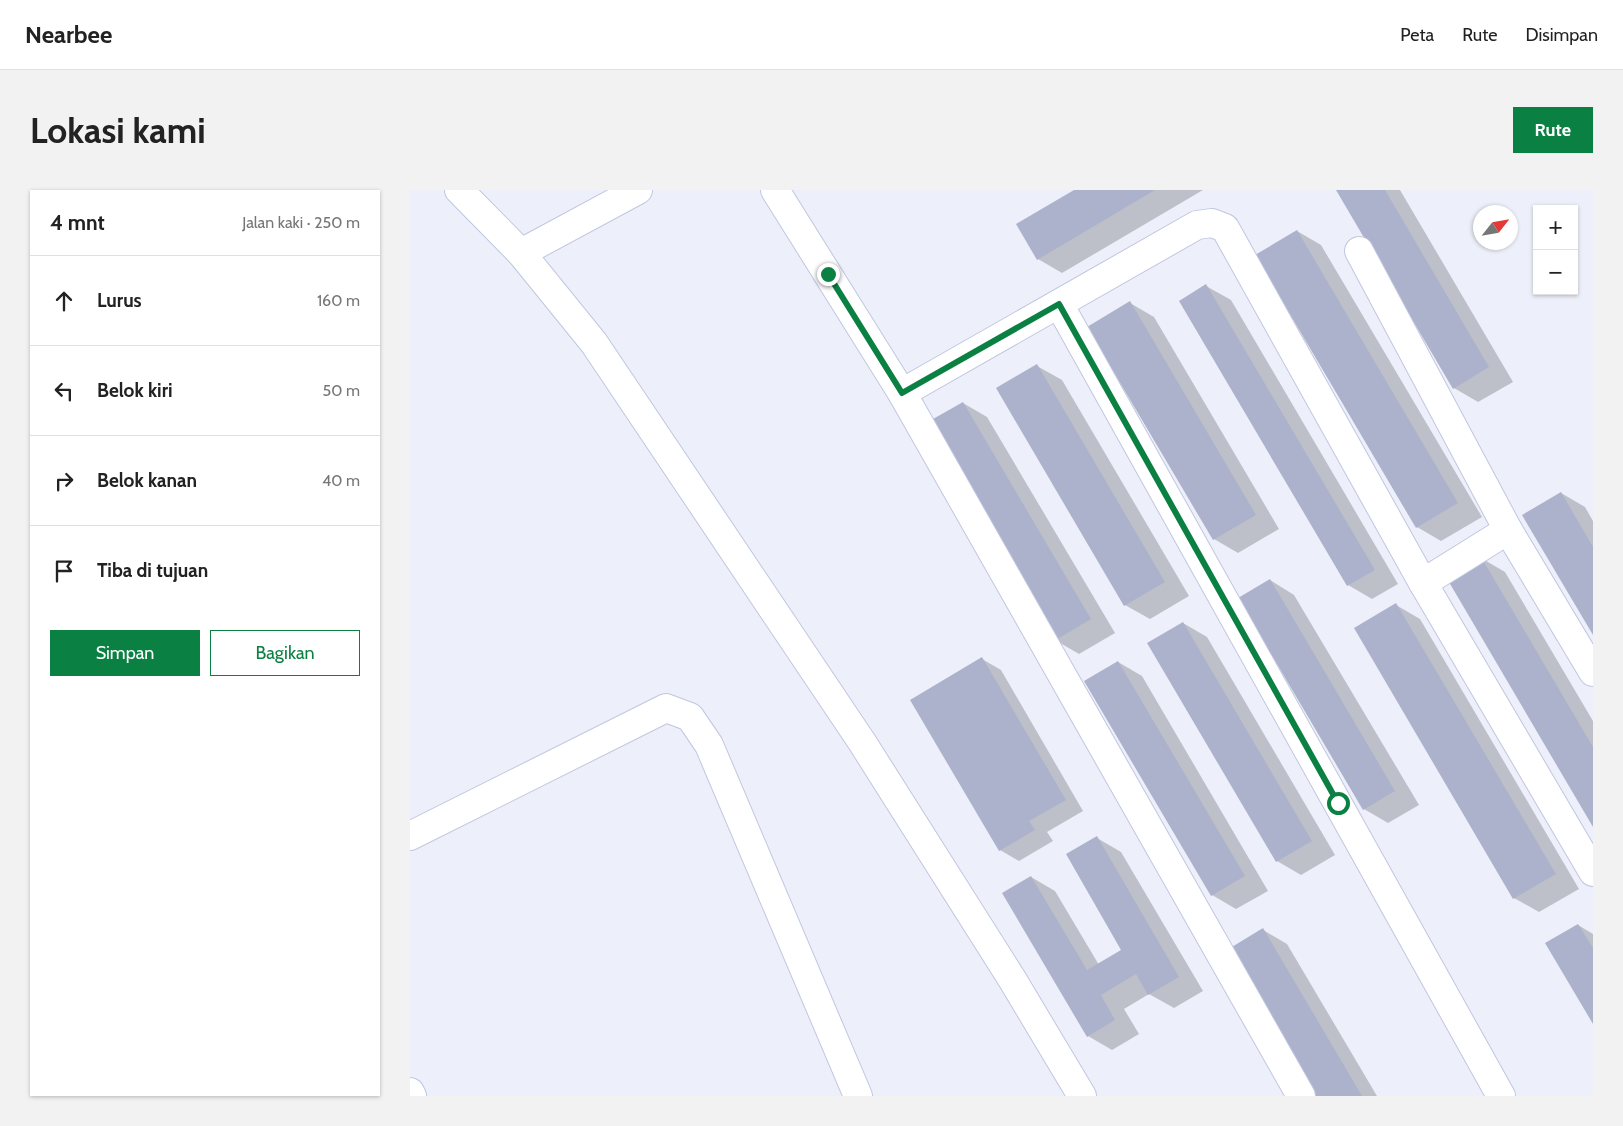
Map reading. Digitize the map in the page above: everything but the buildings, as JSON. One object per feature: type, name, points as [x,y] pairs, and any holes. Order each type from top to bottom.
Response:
[{"type":"street","points":[[459,190],[521,253],[594,343],[862,742],[1012,979],[1082,1096]]},
{"type":"street","points":[[521,253],[638,190]]},
{"type":"street","points":[[775,190],[902,393],[1301,1096]]},
{"type":"street","points":[[902,393],[1197,224],[1212,223],[1225,228],[1423,583],[1593,872]]},
{"type":"street","points":[[1359,251],[1508,530],[1593,672]]},
{"type":"street","points":[[1059,304],[1501,1096]]},
{"type":"street","points":[[1423,583],[1508,530]]},
{"type":"street","points":[[410,836],[666,708],[690,717],[709,745],[858,1096]]},
{"type":"street","points":[[410,1092],[412,1096]]},
{"type":"route","points":[[828,274],[902,393],[1059,304],[1338,803]]}]
